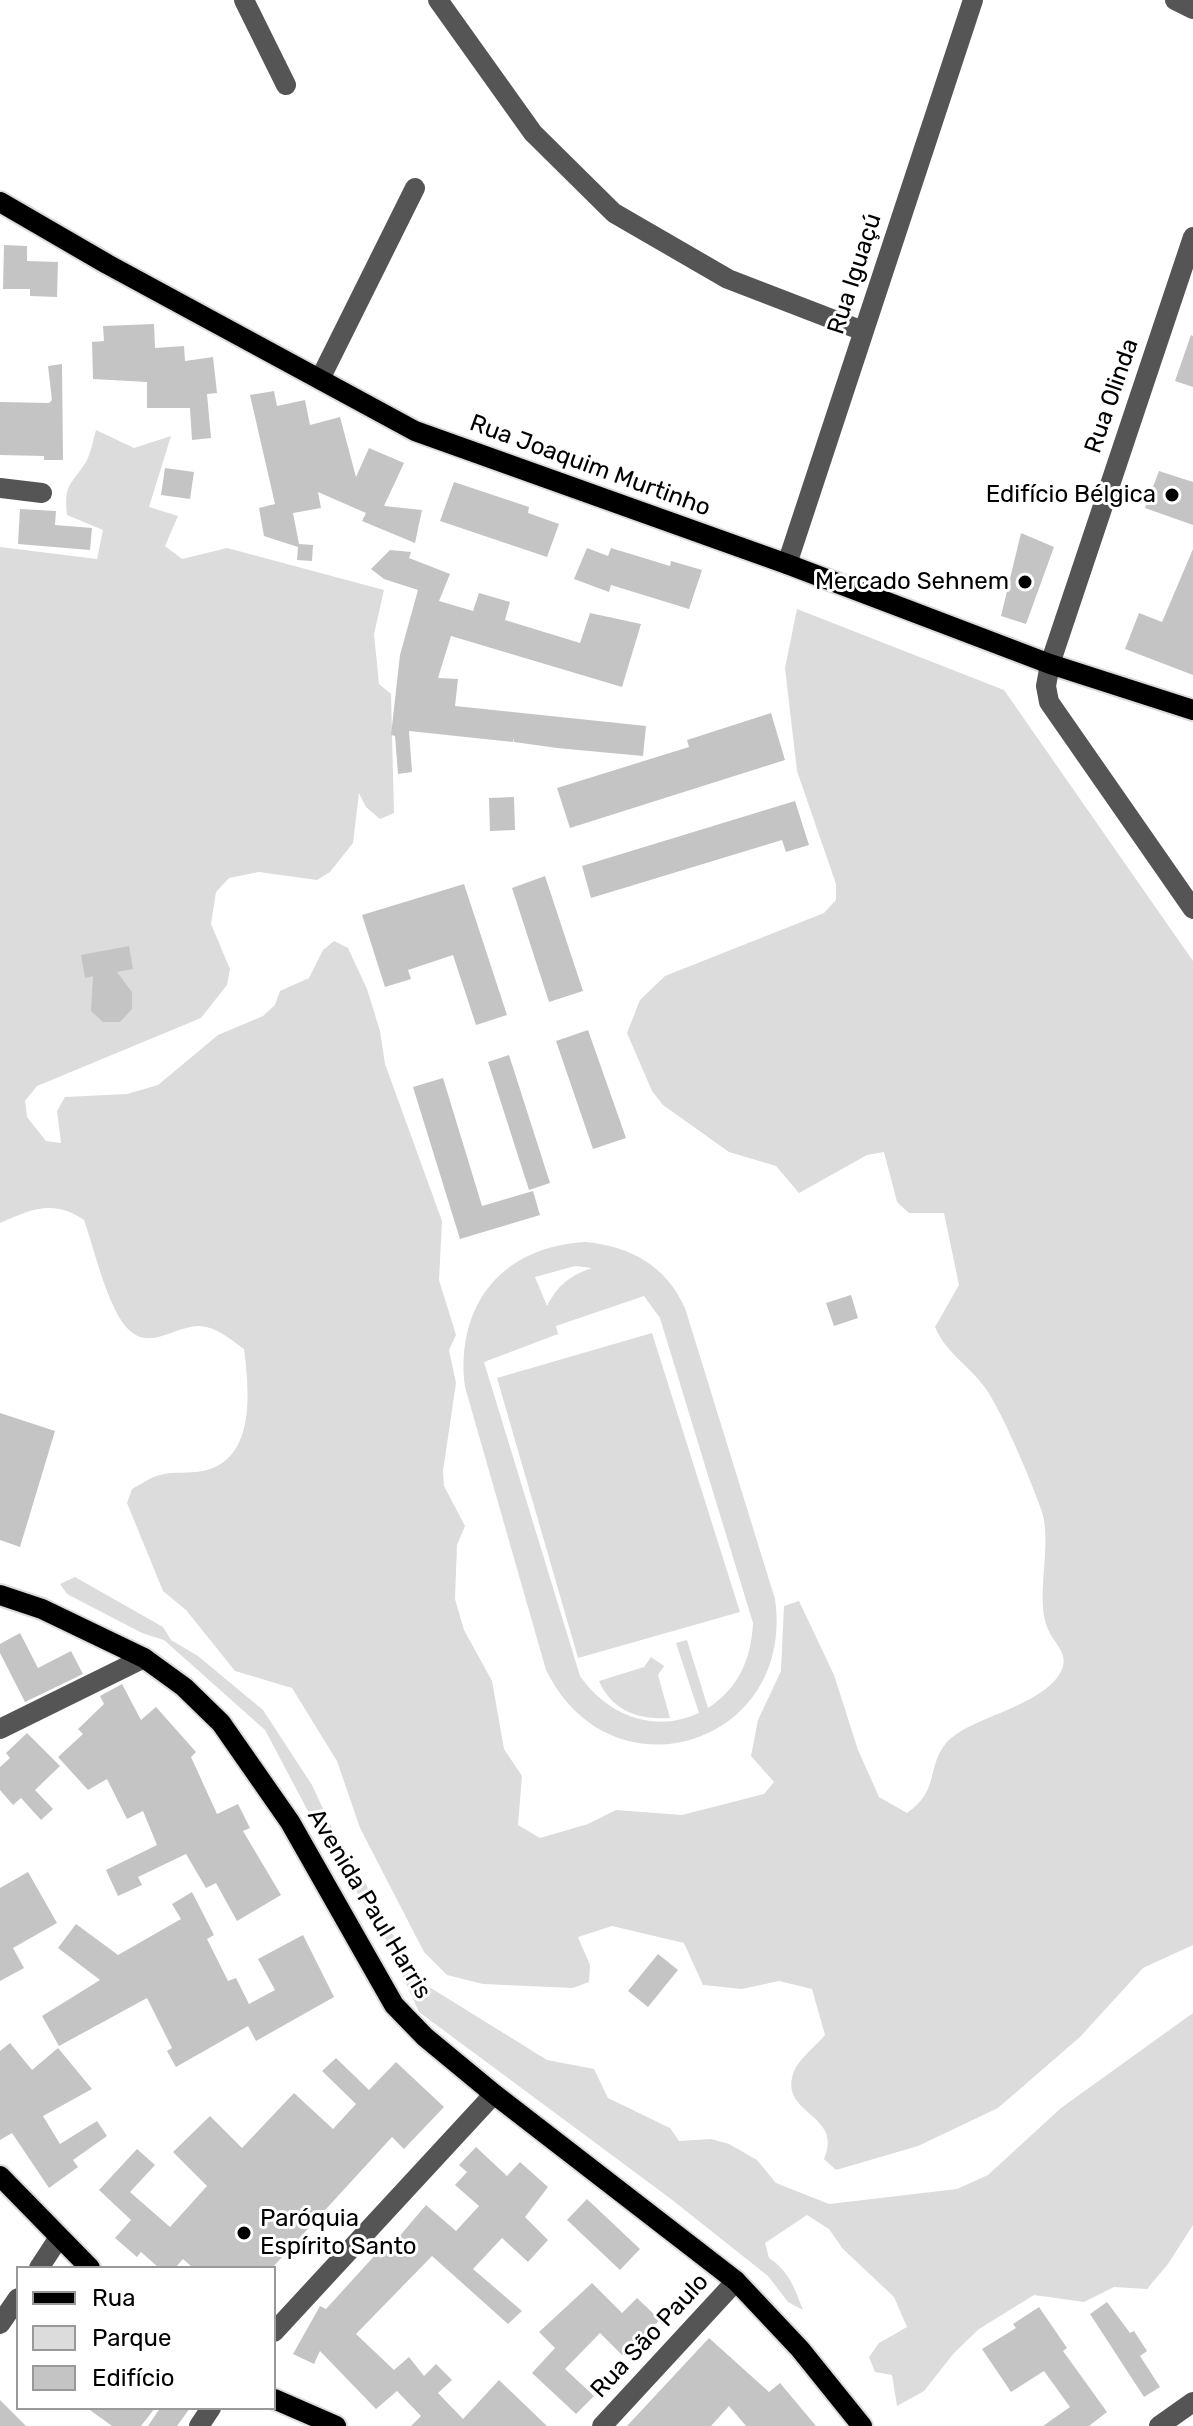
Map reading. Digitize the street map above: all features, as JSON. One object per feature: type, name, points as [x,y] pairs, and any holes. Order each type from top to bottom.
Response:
[{"type":"main road","name":"Rua Joaquim Murtinho","points":[[0,202],[415,431],[787,564],[1050,664],[1193,710]]},
{"type":"main road","name":"Avenida Paul Harris","points":[[0,1595],[42,1609],[144,1658],[184,1687],[221,1723],[290,1822],[394,2005],[425,2037],[494,2094],[736,2281],[800,2349],[862,2426]]},
{"type":"main road","points":[[0,2176],[58,2239],[88,2266]]},
{"type":"main road","points":[[276,2400],[336,2426]]},
{"type":"street","points":[[244,0],[286,85]]},
{"type":"street","points":[[438,0],[533,133],[614,213],[728,279],[863,331]]},
{"type":"street","name":"Rua Iguaçú","points":[[787,564],[973,0]]},
{"type":"street","points":[[1175,0],[1193,9]]},
{"type":"street","points":[[320,379],[415,188]]},
{"type":"street","name":"Rua Olinda","points":[[1193,237],[1050,664],[1046,686],[1049,702],[1193,909]]},
{"type":"street","points":[[0,488],[42,493]]},
{"type":"street","points":[[0,1729],[144,1658]]},
{"type":"street","points":[[276,2330],[494,2094]]},
{"type":"street","points":[[40,2266],[58,2239]]},
{"type":"street","name":"Rua São Paulo","points":[[602,2426],[736,2281]]},
{"type":"street","points":[[0,2324],[16,2301]]},
{"type":"street","points":[[1159,2426],[1193,2402]]},
{"type":"green space","points":[[96,430],[134,448],[171,436],[149,507],[178,516],[165,546],[182,559],[227,548],[384,590],[374,634],[379,684],[391,694],[394,813],[380,819],[366,807],[359,793],[353,843],[330,872],[317,880],[259,872],[229,878],[216,892],[211,924],[230,969],[227,985],[201,1018],[37,1086],[25,1101],[27,1117],[46,1141],[61,1143],[57,1111],[65,1097],[127,1094],[158,1085],[218,1035],[263,1016],[275,1005],[280,991],[309,978],[323,950],[334,941],[348,948],[367,989],[380,1031],[385,1064],[442,1221],[439,1280],[456,1335],[449,1350],[456,1383],[443,1471],[444,1486],[465,1526],[457,1545],[455,1599],[464,1630],[492,1681],[504,1749],[522,1776],[518,1825],[540,1838],[588,1824],[616,1810],[682,1815],[764,1794],[774,1782],[751,1756],[758,1720],[781,1671],[784,1606],[799,1601],[834,1675],[858,1750],[879,1797],[907,1813],[924,1796],[947,1742],[970,1726],[1017,1706],[1046,1689],[1057,1678],[1064,1662],[1043,1611],[1045,1536],[1036,1496],[988,1392],[946,1345],[935,1327],[959,1285],[944,1213],[909,1213],[897,1202],[884,1152],[867,1155],[799,1193],[776,1166],[729,1152],[663,1105],[652,1091],[627,1033],[640,1000],[665,976],[824,913],[836,900],[836,884],[797,771],[785,668],[797,609],[1004,690],[1193,961],[1193,1945],[1143,1968],[1080,2037],[998,2108],[918,2146],[836,2170],[824,2159],[828,2144],[826,2132],[802,2107],[791,2088],[798,2064],[825,2035],[812,1989],[779,1981],[742,1989],[703,1985],[684,1943],[612,1926],[578,1937],[590,1965],[589,1982],[573,1988],[483,1984],[447,1975],[424,1952],[360,1828],[337,1761],[292,1688],[235,1671],[186,1610],[163,1591],[127,1503],[132,1489],[150,1479],[165,1474],[203,1471],[220,1464],[233,1453],[246,1421],[244,1349],[224,1334],[200,1326],[155,1338],[137,1336],[129,1330],[108,1294],[84,1220],[73,1214],[42,1208],[0,1223],[0,547],[97,559],[103,530],[67,515],[66,505],[69,486],[88,458]]},
{"type":"green space","points":[[586,1242],[633,1254],[657,1270],[677,1293],[685,1308],[775,1599],[774,1649],[757,1690],[729,1721],[693,1739],[653,1744],[612,1736],[575,1711],[546,1670],[465,1387],[464,1357],[468,1330],[477,1306],[491,1285],[509,1268],[531,1255],[557,1246]],"holes":[[[575,1266],[592,1268],[565,1282],[547,1306],[535,1277]],[[644,1296],[660,1318],[753,1623],[741,1672],[728,1691],[708,1708],[687,1640],[676,1643],[699,1713],[665,1722],[633,1717],[618,1710],[591,1690],[580,1676],[484,1362],[558,1334],[556,1326]]]},
{"type":"green space","points":[[652,1333],[740,1612],[578,1658],[497,1378]]},
{"type":"green space","points":[[75,1577],[163,1627],[171,1640],[198,1656],[263,1710],[312,1785],[352,1871],[364,1881],[418,1980],[547,2060],[594,2069],[608,2098],[670,2128],[679,2141],[711,2139],[729,2144],[757,2160],[776,2183],[829,2204],[957,2189],[988,2175],[1061,2108],[1193,2013],[1193,2225],[1168,2264],[1147,2289],[1114,2287],[1084,2302],[1034,2295],[979,2329],[954,2353],[924,2391],[897,2406],[892,2375],[875,2372],[869,2357],[879,2343],[907,2327],[894,2297],[843,2249],[829,2229],[807,2215],[765,2243],[769,2258],[786,2275],[803,2310],[788,2302],[768,2276],[671,2199],[419,2012],[381,1929],[327,1847],[265,1730],[164,1640],[142,1633],[67,1594],[60,1584]]},
{"type":"green space","points":[[651,1657],[664,1666],[658,1675],[670,1718],[628,1712],[611,1700],[599,1681],[644,1667]]},
{"type":"building","points":[[4,245],[27,246],[27,261],[58,262],[57,297],[30,296],[30,289],[3,289]]},
{"type":"building","points":[[154,324],[155,348],[184,346],[185,361],[213,357],[217,393],[207,394],[211,438],[192,440],[190,408],[147,408],[147,382],[93,379],[92,342],[104,341],[103,326]]},
{"type":"building","points":[[1193,336],[1193,387],[1175,381]]},
{"type":"building","points":[[62,364],[63,460],[44,460],[44,456],[0,455],[0,402],[49,403],[52,400],[48,366]]},
{"type":"building","points":[[274,391],[277,406],[305,400],[310,425],[340,417],[356,477],[369,448],[404,463],[384,506],[422,510],[415,543],[362,521],[366,513],[318,492],[321,508],[293,513],[299,544],[313,545],[312,561],[297,560],[298,547],[264,536],[259,508],[275,504],[250,395]]},
{"type":"building","points":[[165,468],[194,472],[190,499],[161,495]]},
{"type":"building","name":"Edifício Bélgica","points":[[1159,471],[1193,482],[1193,525],[1145,508]]},
{"type":"building","points":[[454,482],[529,507],[528,513],[559,524],[547,557],[440,521]]},
{"type":"building","points":[[20,509],[56,511],[55,525],[92,528],[90,550],[18,544]]},
{"type":"building","name":"Mercado Sehnem","points":[[1021,533],[1054,547],[1026,624],[1001,616]]},
{"type":"building","points":[[587,548],[608,556],[611,548],[670,566],[671,561],[702,570],[689,609],[611,585],[609,592],[574,579]]},
{"type":"building","points":[[1193,549],[1193,675],[1125,649],[1139,613],[1162,622]]},
{"type":"building","points":[[390,550],[411,552],[409,558],[450,574],[439,601],[473,611],[479,593],[510,602],[505,620],[580,643],[590,613],[641,624],[622,687],[451,636],[438,678],[458,679],[455,706],[646,726],[643,756],[557,748],[514,742],[513,738],[513,742],[409,731],[412,772],[398,774],[395,736],[391,735],[400,655],[418,590],[384,579],[371,569]]},
{"type":"building","points":[[771,713],[785,760],[570,828],[557,788],[689,747],[687,740]]},
{"type":"building","points":[[514,797],[515,830],[490,831],[489,798]]},
{"type":"building","points":[[795,801],[809,845],[786,852],[782,840],[591,898],[582,866]]},
{"type":"building","points":[[545,876],[583,991],[549,1002],[512,888]]},
{"type":"building","points":[[464,884],[507,1015],[476,1025],[453,955],[408,970],[411,979],[385,987],[362,915]]},
{"type":"building","points":[[129,946],[133,969],[117,972],[132,992],[132,1009],[120,1022],[103,1022],[91,1011],[93,976],[85,978],[81,955]]},
{"type":"building","points":[[588,1030],[626,1138],[593,1149],[556,1041]]},
{"type":"building","points":[[509,1055],[550,1183],[529,1190],[488,1062]]},
{"type":"building","points":[[443,1078],[482,1206],[533,1191],[540,1215],[460,1239],[413,1087]]},
{"type":"building","points":[[851,1295],[858,1318],[834,1326],[826,1303]]},
{"type":"building","points":[[0,1413],[55,1431],[20,1547],[0,1540]]},
{"type":"building","points":[[20,1633],[38,1668],[71,1651],[83,1674],[25,1702],[0,1653],[0,1644]]},
{"type":"building","points":[[122,1684],[141,1720],[156,1707],[196,1752],[191,1757],[217,1814],[238,1804],[250,1828],[243,1831],[281,1895],[237,1921],[216,1883],[206,1888],[186,1854],[138,1877],[142,1885],[118,1896],[106,1870],[157,1845],[143,1811],[127,1819],[107,1779],[88,1790],[58,1757],[83,1734],[78,1729],[104,1704],[100,1696]]},
{"type":"building","points":[[27,1733],[60,1766],[35,1790],[53,1809],[41,1820],[21,1798],[13,1805],[0,1790],[0,1767],[10,1758],[6,1753]]},
{"type":"building","points":[[28,1872],[57,1923],[13,1948],[24,1968],[0,1981],[0,1888]]},
{"type":"building","points":[[192,1892],[214,1935],[207,1939],[228,1981],[236,1978],[249,2004],[275,1990],[258,1959],[303,1935],[334,1997],[256,2041],[248,2026],[176,2067],[167,2051],[172,2048],[147,1998],[59,2046],[42,2016],[100,1980],[58,1948],[76,1924],[118,1955],[181,1919],[172,1904]]},
{"type":"building","points":[[658,1954],[678,1970],[648,2007],[628,1991]]},
{"type":"building","points":[[10,2043],[32,2070],[58,2048],[92,2089],[43,2116],[60,2144],[97,2121],[107,2136],[73,2160],[78,2167],[49,2188],[12,2133],[0,2140],[0,2051]]},
{"type":"building","points":[[336,2058],[369,2090],[396,2062],[444,2107],[404,2149],[392,2137],[274,2266],[191,2266],[183,2259],[177,2266],[157,2266],[141,2252],[137,2257],[115,2238],[131,2220],[99,2190],[137,2149],[155,2165],[130,2192],[170,2227],[207,2186],[173,2152],[210,2116],[242,2148],[294,2093],[333,2129],[356,2104],[322,2071]]},
{"type":"building","points":[[476,2147],[507,2176],[520,2162],[548,2187],[525,2217],[548,2240],[528,2262],[502,2238],[473,2269],[522,2311],[508,2324],[432,2256],[356,2334],[394,2370],[409,2357],[424,2376],[436,2364],[452,2380],[438,2393],[463,2419],[499,2380],[547,2426],[411,2426],[421,2416],[397,2391],[376,2409],[320,2351],[314,2364],[293,2354],[320,2306],[326,2309],[376,2254],[381,2258],[426,2205],[456,2231],[479,2206],[455,2185],[467,2172],[459,2165]]},
{"type":"building","points":[[587,2199],[640,2249],[620,2270],[567,2220]]},
{"type":"building","points":[[592,2283],[622,2313],[637,2298],[660,2320],[622,2355],[600,2333],[565,2369],[594,2396],[576,2414],[532,2373],[555,2348],[539,2332]]},
{"type":"building","points":[[1107,2302],[1130,2333],[1134,2331],[1147,2351],[1140,2356],[1160,2387],[1144,2397],[1090,2314]]},
{"type":"building","points":[[1039,2307],[1067,2348],[1063,2351],[1107,2412],[1089,2426],[1043,2426],[1070,2407],[1044,2371],[1011,2392],[982,2349],[1016,2328],[1013,2324]]},
{"type":"building","points":[[709,2338],[769,2392],[780,2383],[816,2426],[746,2426],[729,2406],[711,2426],[627,2426]]},
{"type":"building","points":[[0,2400],[26,2426],[0,2426]]},
{"type":"building","points":[[90,2410],[153,2410],[141,2426],[112,2426]]},
{"type":"building","points":[[159,2410],[189,2410],[177,2426],[148,2426]]},
{"type":"place","name":"Edifício Bélgica","points":[[1172,495]]},
{"type":"place","name":"Mercado Sehnem","points":[[1025,582]]},
{"type":"place","name":"Paróquia Espírito Santo","points":[[244,2233]]}]
